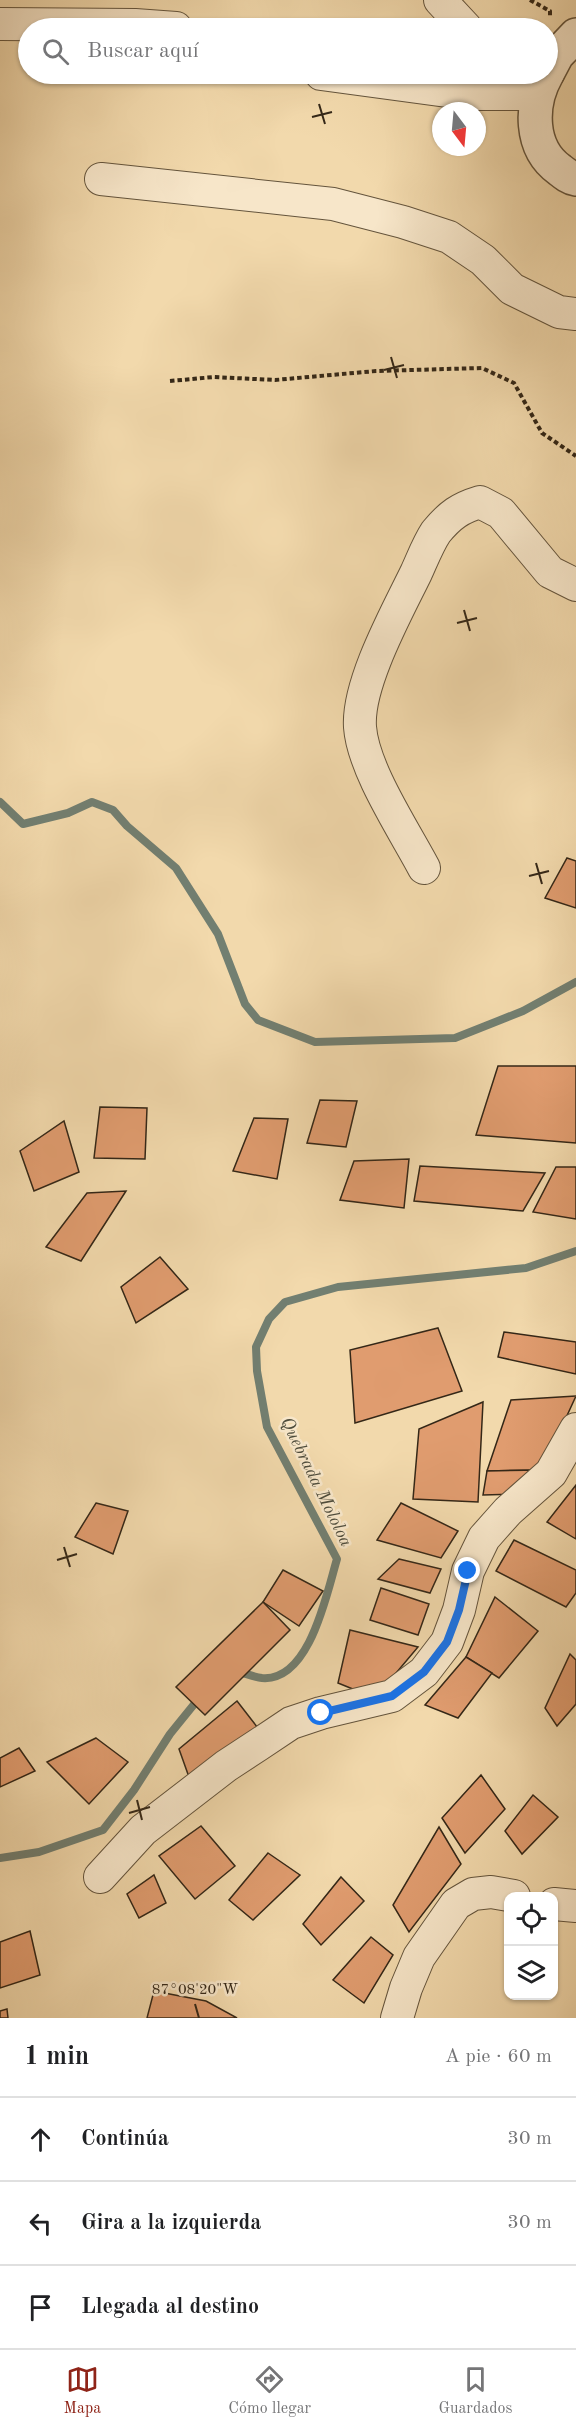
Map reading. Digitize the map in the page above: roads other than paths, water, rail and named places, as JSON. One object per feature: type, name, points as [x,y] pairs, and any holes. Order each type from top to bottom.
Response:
[{"type":"street","points":[[440,0],[457,18]]},
{"type":"street","points":[[0,24],[18,24]]},
{"type":"street","points":[[558,54],[576,35]]},
{"type":"street","points":[[395,84],[469,94],[514,84]]},
{"type":"street","points":[[532,84],[538,141],[552,164],[576,179]]},
{"type":"street","points":[[101,179],[333,204],[403,222],[449,237],[483,260],[512,289],[559,312],[576,314]]},
{"type":"street","points":[[424,868],[379,783],[366,753],[360,727],[362,699],[380,650],[435,534],[460,508],[480,502],[501,513],[550,572],[576,585]]},
{"type":"street","points":[[100,1877],[143,1830],[225,1766],[258,1744],[291,1724],[321,1713],[392,1696],[424,1672],[447,1642],[459,1610],[468,1571],[484,1538],[508,1511],[551,1473],[576,1429]]},
{"type":"street","points":[[397,2018],[406,1988],[419,1958],[456,1904],[473,1894],[491,1892],[504,1894]]},
{"type":"street","points":[[558,1904],[576,1906]]},
{"type":"waterway","points":[[0,802],[23,824],[68,813],[92,802],[113,810],[127,826],[176,868],[218,934],[245,1004],[258,1020],[315,1042],[455,1038],[523,1011],[576,982]]},
{"type":"waterway","name":"Quebrada Mololoa","points":[[235,1671],[262,1678],[279,1675],[293,1666],[314,1632],[337,1559],[267,1427],[257,1371],[256,1347],[269,1319],[285,1302],[338,1287],[526,1268],[576,1251]]},
{"type":"waterway","name":"Quebrada Mololoa","points":[[0,1858],[39,1852],[103,1830],[134,1790],[170,1734],[200,1697]]}]
